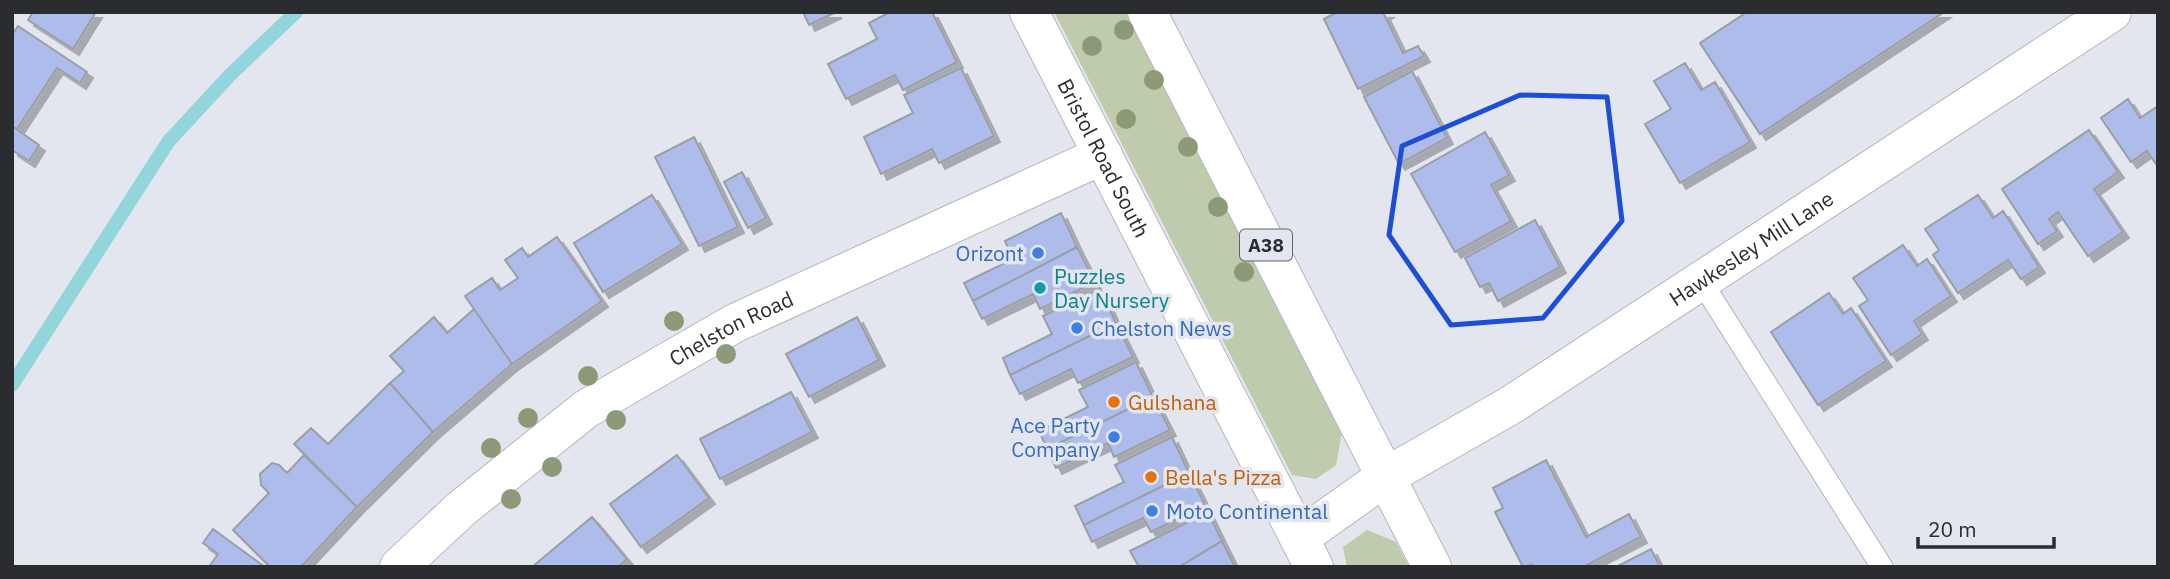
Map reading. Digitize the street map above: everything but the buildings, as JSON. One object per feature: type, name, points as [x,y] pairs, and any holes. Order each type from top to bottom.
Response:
[{"type":"main road","name":"Bristol Road South","points":[[1029,12],[1307,552]]},
{"type":"main road","name":"A38","points":[[1147,12],[1432,567]]},
{"type":"main road","name":"Hawkesley Mill Lane","points":[[1307,552],[1385,477],[1511,405],[2112,12]]},
{"type":"main road","name":"Chelston Road","points":[[399,567],[461,509],[586,409],[735,324],[1103,155]]},
{"type":"lane","points":[[1702,281],[1882,567]]},
{"type":"highlighted area","points":[[1520,95],[1607,97],[1622,221],[1543,318],[1451,325],[1389,235],[1402,146]]},
{"type":"green space","points":[[1054,12],[1127,12],[1342,432],[1336,465],[1316,479],[1292,475]]},
{"type":"green space","points":[[1367,530],[1396,542],[1409,567],[1347,567],[1343,547]]},
{"type":"waterway","points":[[12,385],[168,142],[230,75],[296,12]]},
{"type":"place","name":"Orizont","points":[[1038,253]]},
{"type":"place","name":"Puzzles Day Nursery","points":[[1040,288]]},
{"type":"place","name":"Chelston News","points":[[1077,328]]},
{"type":"place","name":"Gulshana","points":[[1114,402]]},
{"type":"place","name":"Ace Party Company","points":[[1114,437]]},
{"type":"place","name":"Bella's Pizza","points":[[1151,477]]},
{"type":"place","name":"Moto Continental","points":[[1152,511]]}]
